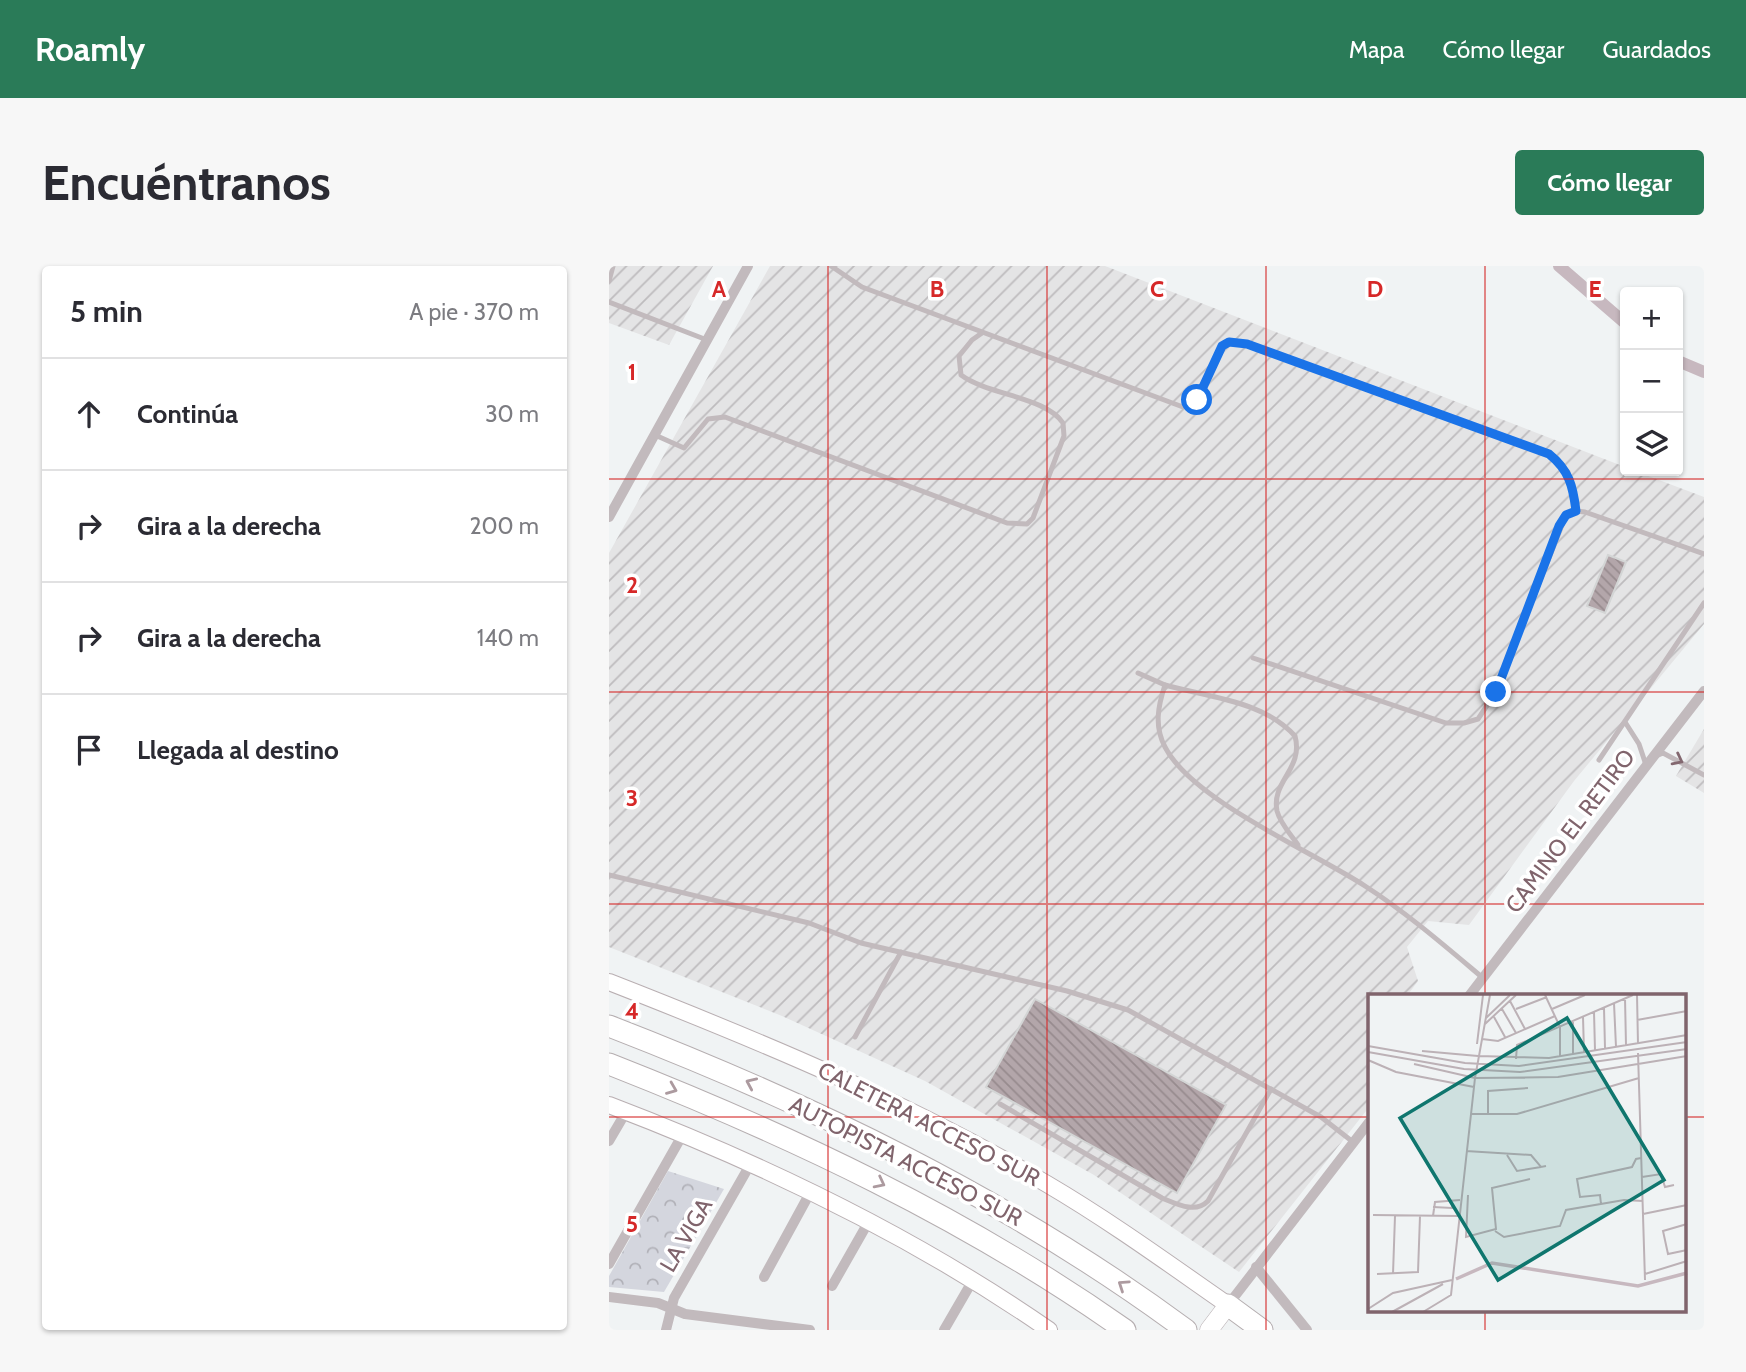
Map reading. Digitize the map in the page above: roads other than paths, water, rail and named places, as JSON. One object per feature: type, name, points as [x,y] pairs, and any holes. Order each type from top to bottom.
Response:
[{"type":"highway","name":"AUTOPISTA ACCESO SUR","points":[[609,1026],[777,1095],[917,1162],[1041,1232],[1182,1327]]},
{"type":"highway","name":"AUTOPISTA ACCESO SUR","points":[[609,1064],[751,1122],[888,1188],[1025,1264],[1125,1330]]},
{"type":"highway","points":[[1228,1305],[1262,1330]]},
{"type":"main road","name":"CALETERA ACCESO SUR","points":[[609,982],[784,1051],[937,1124],[1092,1212],[1228,1305]]},
{"type":"main road","points":[[609,1105],[683,1134],[811,1191],[973,1280],[1049,1330]]},
{"type":"main road","points":[[1209,1330],[1228,1305]]},
{"type":"street","points":[[609,517],[748,266]]},
{"type":"street","name":"CAMINO EL RETIRO","points":[[1471,994],[1704,691]]},
{"type":"street","points":[[609,1141],[625,1112]]},
{"type":"street","points":[[1228,1305],[1368,1123]]},
{"type":"street","points":[[609,1264],[683,1134]]},
{"type":"street","name":"LA VIGA","points":[[666,1330],[670,1307],[751,1163]]},
{"type":"street","points":[[764,1277],[811,1191]]},
{"type":"street","points":[[832,1286],[869,1221]]},
{"type":"street","points":[[1257,1267],[1307,1330]]},
{"type":"street","points":[[944,1330],[973,1280]]},
{"type":"street","points":[[609,1297],[670,1307],[685,1314],[810,1330]]},
{"type":"lane","points":[[609,281],[613,266]]},
{"type":"lane","points":[[831,266],[862,287],[1183,407],[1197,400],[1222,346],[1229,342],[1247,344],[1549,454],[1567,472],[1576,511]]},
{"type":"lane","points":[[609,302],[707,341]]},
{"type":"lane","points":[[655,435],[684,448],[708,419],[726,417],[1007,523],[1027,524],[1033,518],[1064,436],[1063,423],[1050,411],[977,385],[961,375],[959,355],[972,340],[983,333]]},
{"type":"lane","points":[[1253,658],[1446,723],[1464,723],[1478,719],[1496,692],[1559,526],[1566,515],[1576,511],[1704,554]]},
{"type":"lane","points":[[1599,760],[1704,603]]},
{"type":"lane","points":[[1138,673],[1165,685],[1276,717],[1295,736],[1297,760],[1280,786],[1277,811],[1300,848]]},
{"type":"lane","points":[[1165,685],[1157,718],[1158,732],[1165,748],[1181,769],[1237,811],[1367,887],[1483,978]]},
{"type":"lane","points":[[1625,722],[1648,762],[1663,753],[1703,771]]},
{"type":"lane","points":[[609,875],[809,923],[846,939],[1067,991],[1128,1010],[1321,1117],[1353,1142]]},
{"type":"lane","points":[[855,1037],[901,952]]},
{"type":"lane","points":[[1000,1104],[1162,1198],[1180,1205],[1199,1207],[1208,1201],[1271,1089]]},
{"type":"waterway","points":[[1559,266],[1620,319]]},
{"type":"waterway","points":[[1683,363],[1704,372]]}]
